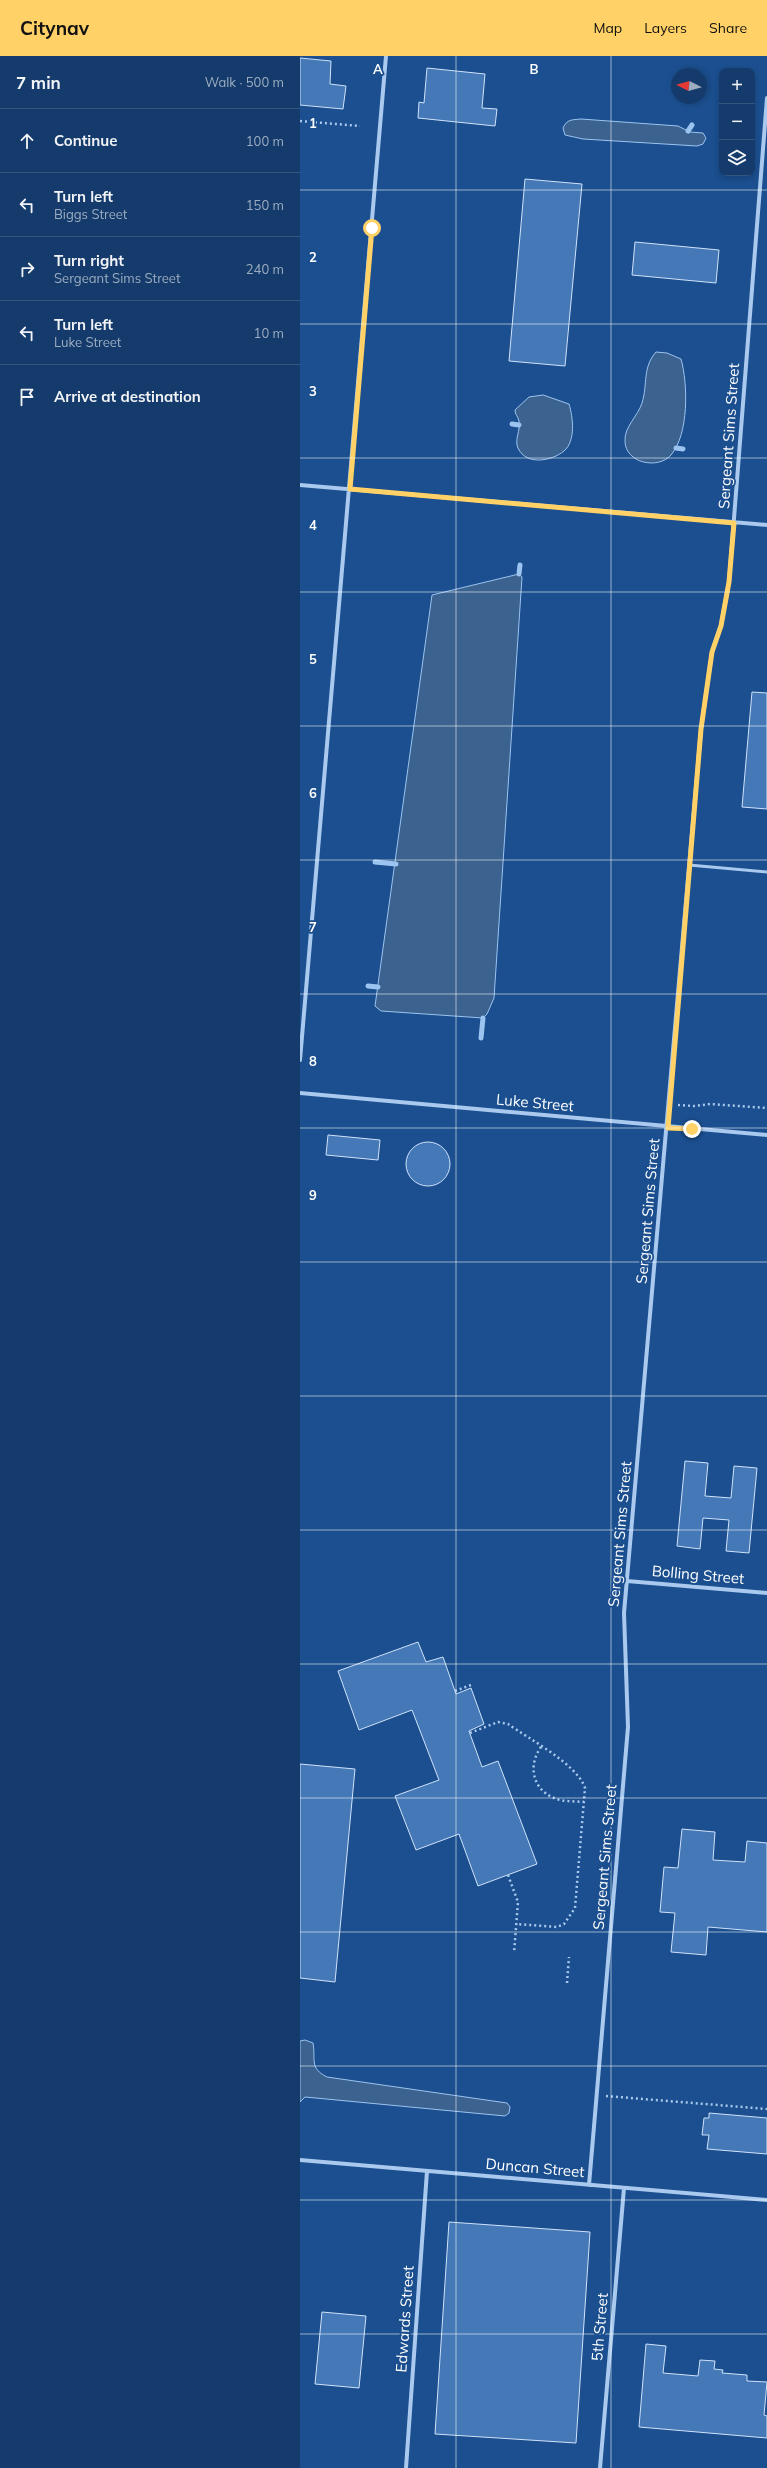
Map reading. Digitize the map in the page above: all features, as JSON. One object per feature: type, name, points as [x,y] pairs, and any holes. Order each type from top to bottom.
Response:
[{"type":"street","points":[[300,1060],[386,56]]},
{"type":"street","name":"Sergeant Sims Street","points":[[589,2185],[628,1727],[624,1613],[668,1128],[689,865],[706,690],[729,582],[767,98]]},
{"type":"street","points":[[300,485],[767,525]]},
{"type":"street","name":"Luke Street","points":[[300,1093],[668,1128],[767,1135]]},
{"type":"street","name":"Bolling Street","points":[[627,1581],[767,1593]]},
{"type":"street","name":"Duncan Street","points":[[300,2160],[767,2200]]},
{"type":"street","name":"Edwards Street","points":[[406,2468],[427,2171]]},
{"type":"street","name":"5th Street","points":[[600,2468],[624,2188]]},
{"type":"lane","points":[[689,865],[767,872]]},
{"type":"path","points":[[300,121],[360,126]]},
{"type":"path","points":[[670,1104],[694,1106],[710,1104],[767,1108]]},
{"type":"path","points":[[455,1691],[471,1685]]},
{"type":"path","points":[[470,1733],[502,1723],[508,1724],[564,1763],[583,1781],[586,1793],[575,1908],[564,1924],[557,1927],[516,1924]]},
{"type":"path","points":[[540,1747],[536,1754],[533,1770],[540,1789],[555,1799],[584,1802]]},
{"type":"path","points":[[508,1875],[518,1902],[514,1953]]},
{"type":"path","points":[[567,1983],[569,1957]]},
{"type":"path","points":[[597,2095],[767,2108]]},
{"type":"water","points":[[581,119],[678,126],[690,132],[703,133],[706,138],[703,144],[697,146],[583,139],[565,135],[563,128],[566,123],[570,120]]},
{"type":"water","points":[[656,352],[667,353],[681,359],[686,395],[684,422],[677,446],[671,455],[665,460],[651,463],[643,462],[630,455],[626,449],[625,436],[642,403],[647,370]]},
{"type":"water","points":[[543,395],[569,404],[572,415],[572,435],[568,447],[564,451],[553,457],[540,460],[527,457],[522,454],[518,448],[517,442],[519,419],[515,413],[515,410],[529,397]]},
{"type":"water","points":[[519,574],[522,577],[494,998],[487,1014],[483,1018],[381,1011],[375,1006],[432,595]]},
{"type":"water","points":[[305,2040],[313,2043],[315,2067],[321,2074],[327,2077],[507,2103],[510,2107],[509,2113],[505,2116],[305,2097],[300,2102],[300,2041]]},
{"type":"building","points":[[300,58],[331,61],[330,84],[346,86],[343,109],[300,105]]},
{"type":"building","points":[[427,68],[485,74],[482,108],[497,109],[495,126],[418,118],[419,102],[424,103]]},
{"type":"building","points":[[525,179],[582,184],[565,366],[509,361]]},
{"type":"building","points":[[635,242],[719,250],[716,283],[632,275]]},
{"type":"building","points":[[752,692],[767,693],[767,809],[742,807]]},
{"type":"building","points":[[328,1135],[380,1140],[378,1160],[326,1155]]},
{"type":"building","points":[[424,1142],[432,1142],[444,1148],[450,1160],[450,1168],[444,1180],[432,1186],[424,1186],[412,1180],[406,1168],[406,1160],[412,1148]]},
{"type":"building","points":[[685,1461],[708,1463],[705,1496],[731,1498],[734,1466],[757,1468],[749,1553],[726,1551],[729,1520],[703,1518],[700,1549],[677,1546]]},
{"type":"building","points":[[418,1642],[426,1662],[443,1657],[456,1694],[471,1688],[484,1724],[469,1731],[482,1767],[498,1761],[537,1864],[478,1886],[459,1834],[416,1850],[395,1796],[439,1780],[412,1710],[359,1730],[338,1671]]},
{"type":"building","points":[[300,1764],[355,1769],[335,1982],[300,1978]]},
{"type":"building","points":[[682,1829],[715,1832],[713,1860],[745,1862],[747,1841],[767,1843],[767,1932],[708,1927],[706,1955],[671,1952],[675,1913],[660,1912],[664,1867],[678,1868]]},
{"type":"building","points":[[709,2113],[767,2118],[767,2154],[707,2149],[709,2135],[702,2135],[704,2118],[709,2118]]},
{"type":"building","points":[[449,2222],[590,2232],[576,2443],[435,2434]]},
{"type":"building","points":[[322,2312],[366,2316],[359,2388],[315,2384]]},
{"type":"building","points":[[646,2344],[666,2346],[663,2373],[698,2376],[700,2360],[715,2361],[714,2369],[723,2370],[722,2373],[747,2375],[747,2381],[767,2382],[764,2415],[767,2416],[767,2438],[639,2427]]},
{"type":"waterway","points":[[688,131],[692,125]]},
{"type":"waterway","points":[[512,424],[519,425]]},
{"type":"waterway","points":[[676,448],[683,449]]},
{"type":"waterway","points":[[519,574],[520,565]]},
{"type":"waterway","points":[[375,862],[396,864]]},
{"type":"waterway","points":[[368,986],[378,987]]},
{"type":"waterway","points":[[481,1038],[483,1018]]},
{"type":"route","points":[[372,228],[350,489],[734,523],[729,582],[721,626],[712,652],[701,729],[668,1128],[692,1129]]}]
